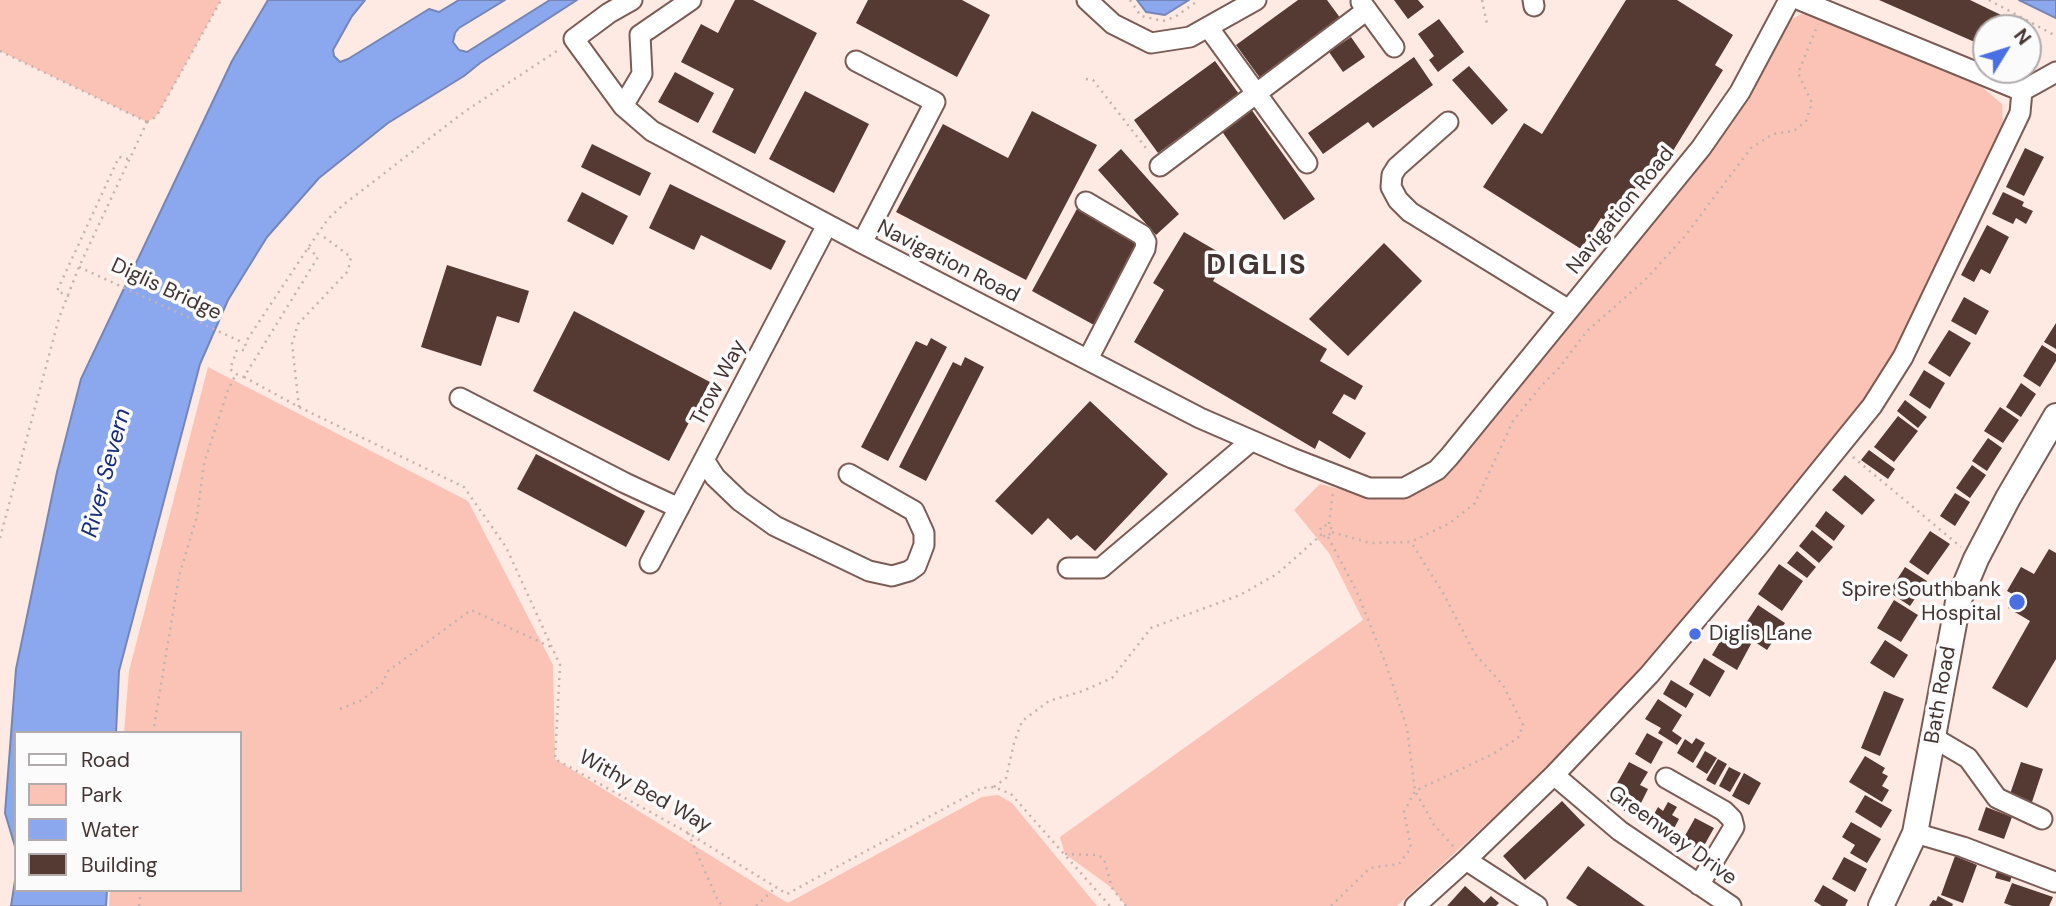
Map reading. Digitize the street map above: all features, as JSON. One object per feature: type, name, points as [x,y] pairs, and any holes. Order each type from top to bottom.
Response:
[{"type":"main road","name":"Bath Road","points":[[1881,906],[1915,833],[1958,602],[1976,559],[2053,427]]},
{"type":"street","points":[[574,39],[632,0]]},
{"type":"street","points":[[623,106],[642,75],[640,35],[691,0]]},
{"type":"street","points":[[1087,0],[1113,24],[1151,43],[1190,37],[1256,0]]},
{"type":"street","name":"Navigation Road","points":[[574,39],[623,106],[652,131],[1200,418],[1368,488],[1404,488],[1437,470],[1701,148],[1740,92],[1789,0]]},
{"type":"street","points":[[1800,0],[2022,91]]},
{"type":"street","points":[[1160,166],[1256,94],[1364,5],[1394,47]]},
{"type":"street","points":[[1208,27],[1307,163]]},
{"type":"street","points":[[856,61],[935,102],[862,243]]},
{"type":"street","points":[[2022,91],[2056,72]]},
{"type":"street","points":[[1415,906],[1554,775],[1649,675],[1872,406],[1903,357],[2020,113],[2022,91]]},
{"type":"street","points":[[1448,122],[1396,167],[1391,187],[1398,200],[1409,212],[1569,310]]},
{"type":"street","points":[[1086,202],[1142,235],[1146,242],[1088,359]]},
{"type":"street","name":"Trow Way","points":[[650,563],[827,225]]},
{"type":"street","points":[[460,398],[679,508]]},
{"type":"street","points":[[1068,568],[1101,568],[1251,441]]},
{"type":"street","points":[[704,460],[715,477],[740,501],[793,536],[869,571],[892,576],[909,571],[916,566],[924,545],[924,533],[914,511],[849,474]]},
{"type":"street","points":[[1934,738],[1968,758],[1997,798],[2042,819]]},
{"type":"street","name":"Greenway Drive","points":[[1554,775],[1620,831],[1731,906]]},
{"type":"street","points":[[1666,778],[1724,811],[1732,819],[1734,827],[1699,886]]},
{"type":"street","points":[[1915,833],[1963,847],[2055,882]]},
{"type":"street","points":[[1466,860],[1537,906]]},
{"type":"path","points":[[69,296],[57,291],[119,157],[128,159],[147,122],[159,112],[221,0]]},
{"type":"path","points":[[1130,0],[1141,16],[1163,21],[1175,17],[1199,0]]},
{"type":"path","points":[[1482,0],[1487,24]]},
{"type":"path","points":[[1989,0],[2056,36]]},
{"type":"path","points":[[1331,473],[1333,489],[1328,525],[1332,532],[1370,543],[1411,542],[1450,523],[1475,503],[1513,421],[1587,331],[1645,279],[1685,236],[1751,148],[1773,134],[1794,131],[1806,121],[1812,103],[1798,73],[1824,10]]},
{"type":"path","points":[[153,731],[179,576],[197,516],[204,463],[228,390],[236,374],[230,369],[237,350],[244,350],[245,343],[308,248],[328,219],[343,205],[464,112],[574,39]]},
{"type":"path","points":[[0,51],[147,122]]},
{"type":"path","points":[[1086,79],[1093,80],[1160,166]]},
{"type":"path","name":"Diglis Bridge","points":[[128,159],[79,267],[245,343]]},
{"type":"path","points":[[299,407],[292,344],[298,324],[348,271],[351,257],[319,233]]},
{"type":"path","points":[[244,377],[318,257],[308,248]]},
{"type":"path","points":[[0,538],[59,318],[79,267]]},
{"type":"path","name":"Withy Bed Way","points":[[236,374],[464,487],[506,547],[559,664],[555,759],[688,833],[776,887]]},
{"type":"path","points":[[1840,446],[1976,559]]},
{"type":"path","points":[[1321,535],[1320,527],[1328,525]]},
{"type":"path","points":[[1328,537],[1332,532]]},
{"type":"path","points":[[1321,535],[1328,537],[1356,590],[1386,664],[1408,728],[1415,791],[1434,825],[1466,860]]},
{"type":"path","points":[[994,787],[1006,778],[1022,721],[1049,701],[1083,691],[1112,678],[1150,628],[1240,595],[1277,574],[1321,535]]},
{"type":"path","points":[[1331,906],[1370,868],[1399,864],[1411,848],[1404,812],[1415,791],[1493,754],[1518,738],[1523,725],[1503,685],[1475,654],[1443,593],[1411,542]]},
{"type":"path","points":[[340,709],[362,700],[382,684],[388,671],[471,610],[551,647]]},
{"type":"path","points":[[756,906],[776,887],[787,894],[982,788],[994,787],[1011,794],[1110,906]]},
{"type":"path","points":[[688,833],[717,904],[726,906]]},
{"type":"path","points":[[1065,854],[1098,855],[1104,859],[1112,888],[1126,906]]},
{"type":"green space","points":[[0,0],[221,0],[159,112],[147,122],[0,51]]},
{"type":"green space","points":[[1803,13],[1822,17],[1982,87],[2002,104],[2003,126],[1895,350],[1860,404],[1755,535],[1641,669],[1556,760],[1397,906],[1126,906],[1112,888],[1065,854],[1060,837],[1363,620],[1329,553],[1294,510],[1320,484],[1356,493],[1406,497],[1442,476],[1458,462],[1788,21]]},
{"type":"green space","points":[[208,367],[468,501],[553,665],[555,759],[758,885],[788,903],[982,797],[998,795],[1012,803],[1097,906],[109,906],[110,892],[242,892],[242,731],[124,731],[129,671]]},
{"type":"water","name":"River Severn","points":[[268,0],[365,0],[352,16],[333,50],[334,56],[340,62],[429,9],[439,12],[459,0],[505,0],[455,33],[453,42],[459,50],[467,52],[550,0],[577,0],[388,123],[319,178],[267,237],[228,300],[200,364],[119,671],[116,731],[14,731],[14,843],[5,813],[16,669],[57,472],[81,379],[232,61]]},
{"type":"water","points":[[1137,0],[1189,0],[1165,15],[1146,12]]},
{"type":"water","points":[[2019,0],[2056,0],[2056,18]]},
{"type":"water","points":[[14,887],[14,892],[107,892],[106,906],[11,906]]},
{"type":"building","points":[[735,0],[753,0],[817,33],[755,154],[712,132],[734,89],[681,62],[701,24],[718,33]]},
{"type":"building","points":[[868,0],[962,0],[990,15],[957,77],[856,23]]},
{"type":"building","points":[[1298,0],[1327,0],[1341,19],[1260,78],[1236,45]]},
{"type":"building","points":[[1394,0],[1418,0],[1424,7],[1408,19]]},
{"type":"building","points":[[1626,0],[1677,0],[1733,35],[1715,65],[1723,70],[1663,167],[1653,160],[1612,225],[1601,218],[1581,249],[1483,187],[1524,123],[1542,134]]},
{"type":"building","points":[[1879,0],[1970,0],[1999,14],[1972,14],[1972,41]]},
{"type":"building","points":[[1439,19],[1464,52],[1438,72],[1429,60],[1434,56],[1418,34]]},
{"type":"building","points":[[1351,37],[1365,57],[1343,72],[1329,52]]},
{"type":"building","points":[[1414,57],[1433,85],[1373,128],[1368,122],[1323,154],[1308,133]]},
{"type":"building","points":[[1215,61],[1239,94],[1158,153],[1134,120]]},
{"type":"building","points":[[1469,66],[1508,110],[1492,125],[1452,80]]},
{"type":"building","points":[[675,72],[714,93],[698,123],[658,102]]},
{"type":"building","points":[[805,91],[869,124],[834,193],[769,159]]},
{"type":"building","points":[[1251,109],[1315,199],[1284,220],[1221,130]]},
{"type":"building","points":[[1032,111],[1097,145],[1026,280],[896,212],[943,124],[1008,158]]},
{"type":"building","points":[[592,144],[651,173],[640,196],[581,167]]},
{"type":"building","points":[[2025,148],[2044,157],[2024,196],[2006,187]]},
{"type":"building","points":[[1121,149],[1179,214],[1156,235],[1098,170]]},
{"type":"building","points":[[670,184],[786,241],[771,270],[701,235],[694,250],[649,228]]},
{"type":"building","points":[[582,192],[628,216],[613,245],[567,221]]},
{"type":"building","points":[[2003,192],[2024,202],[2022,206],[2033,211],[2026,224],[2016,218],[2013,224],[1992,214]]},
{"type":"building","points":[[1078,207],[1141,241],[1094,325],[1032,291]]},
{"type":"building","points":[[1987,225],[2009,237],[1990,274],[1981,269],[1974,282],[1961,275]]},
{"type":"building","points":[[1184,232],[1227,257],[1213,281],[1327,349],[1320,361],[1363,386],[1355,400],[1344,394],[1332,413],[1366,433],[1350,459],[1319,440],[1315,449],[1134,342],[1164,290],[1153,283]]},
{"type":"building","points":[[1384,243],[1422,281],[1348,356],[1309,319]]},
{"type":"building","points":[[447,265],[529,291],[519,323],[497,316],[481,366],[421,347]]},
{"type":"building","points":[[1964,297],[1989,311],[1976,335],[1951,321]]},
{"type":"building","points":[[574,311],[710,382],[669,461],[533,391]]},
{"type":"building","points":[[2056,323],[2056,349],[2044,342]]},
{"type":"building","points":[[1949,330],[1971,343],[1950,377],[1928,363]]},
{"type":"building","points":[[931,338],[947,347],[888,461],[861,447],[916,341],[927,346]]},
{"type":"building","points":[[2042,345],[2056,354],[2056,361],[2040,387],[2023,376]]},
{"type":"building","points":[[965,357],[984,367],[926,481],[899,467],[953,362],[961,366]]},
{"type":"building","points":[[1924,370],[1945,383],[1930,409],[1909,395]]},
{"type":"building","points":[[2021,383],[2036,394],[2021,417],[2006,407]]},
{"type":"building","points":[[1905,400],[1927,417],[1918,428],[1897,411]]},
{"type":"building","points":[[1090,401],[1168,474],[1095,551],[1077,535],[1071,540],[1048,518],[1032,535],[995,501]]},
{"type":"building","points":[[2000,407],[2019,420],[2003,443],[1984,431]]},
{"type":"building","points":[[1898,416],[1918,431],[1894,462],[1874,447]]},
{"type":"building","points":[[1988,438],[2002,448],[1987,471],[1972,461]]},
{"type":"building","points":[[1869,450],[1895,469],[1888,479],[1861,460]]},
{"type":"building","points":[[536,454],[645,511],[626,547],[517,489]]},
{"type":"building","points":[[1972,465],[1986,475],[1970,498],[1956,488]]},
{"type":"building","points":[[1845,475],[1875,500],[1862,515],[1832,490]]},
{"type":"building","points":[[1955,493],[1970,502],[1955,526],[1940,516]]},
{"type":"building","points":[[1826,511],[1845,526],[1834,541],[1815,526]]},
{"type":"building","points":[[1812,530],[1833,547],[1819,563],[1799,546]]},
{"type":"building","points":[[1930,531],[1950,544],[1928,575],[1909,562]]},
{"type":"building","points":[[2049,549],[2056,553],[2056,659],[2027,708],[1992,688],[2030,621],[2008,608],[2016,596],[2007,591],[2021,567],[2034,574]]},
{"type":"building","points":[[1797,551],[1816,567],[1807,578],[1787,563]]},
{"type":"building","points":[[1779,564],[1803,581],[1782,611],[1758,594]]},
{"type":"building","points":[[1905,567],[1927,581],[1910,606],[1889,592]]},
{"type":"building","points":[[1894,600],[1918,615],[1901,642],[1877,628]]},
{"type":"building","points":[[1758,605],[1785,623],[1767,650],[1740,632]]},
{"type":"building","points":[[1727,630],[1751,644],[1737,670],[1712,655]]},
{"type":"building","points":[[1885,640],[1908,655],[1894,678],[1870,663]]},
{"type":"building","points":[[1704,658],[1725,671],[1710,697],[1689,684]]},
{"type":"building","points":[[1671,680],[1694,694],[1686,708],[1663,694]]},
{"type":"building","points":[[1884,691],[1904,699],[1880,756],[1861,748]]},
{"type":"building","points":[[1658,699],[1682,715],[1672,731],[1682,738],[1677,745],[1658,733],[1661,728],[1645,719]]},
{"type":"building","points":[[1647,733],[1663,742],[1651,764],[1635,754]]},
{"type":"building","points":[[1696,738],[1705,743],[1693,763],[1677,753],[1685,739],[1692,744]]},
{"type":"building","points":[[1705,751],[1717,758],[1707,774],[1696,767]]},
{"type":"building","points":[[1865,756],[1885,768],[1882,773],[1888,776],[1882,786],[1889,790],[1882,802],[1849,782]]},
{"type":"building","points":[[1718,759],[1727,764],[1715,785],[1706,780]]},
{"type":"building","points":[[1629,762],[1648,772],[1640,785],[1648,789],[1641,803],[1633,798],[1625,811],[1607,801]]},
{"type":"building","points":[[2021,762],[2043,769],[2032,802],[2010,794]]},
{"type":"building","points":[[1729,767],[1741,773],[1730,792],[1719,786]]},
{"type":"building","points":[[1744,773],[1761,783],[1749,805],[1732,796]]},
{"type":"building","points":[[1865,795],[1892,810],[1881,828],[1855,812]]},
{"type":"building","points":[[1562,801],[1585,825],[1525,880],[1503,856]]},
{"type":"building","points":[[1668,802],[1677,807],[1672,815],[1679,819],[1670,836],[1649,823],[1658,807],[1663,811]]},
{"type":"building","points":[[1986,807],[2012,817],[2004,839],[1978,830]]},
{"type":"building","points":[[1695,818],[1714,828],[1701,851],[1682,841]]},
{"type":"building","points":[[1851,822],[1881,839],[1867,863],[1850,853],[1855,845],[1842,837]]},
{"type":"building","points":[[1955,856],[1977,865],[1963,903],[1941,895]]},
{"type":"building","points":[[1844,857],[1867,869],[1855,892],[1832,879]]},
{"type":"building","points":[[1999,864],[2014,868],[2010,882],[1995,878]]},
{"type":"building","points":[[1588,866],[1645,906],[1578,906],[1566,898]]},
{"type":"building","points":[[2012,883],[2053,897],[2049,906],[2012,906],[2004,903]]},
{"type":"building","points":[[1823,885],[1848,900],[1845,906],[1822,906],[1814,901]]},
{"type":"building","points":[[1465,886],[1484,903],[1491,896],[1499,903],[1496,906],[1447,906]]},
{"type":"building","points":[[1938,896],[1953,904],[1952,906],[1929,906]]},
{"type":"place","name":"Spire Southbank Hospital","points":[[2017,602]]},
{"type":"place","name":"Diglis Lane","points":[[1695,634]]},
{"type":"district","name":"DIGLIS","points":[[1257,267]]}]
